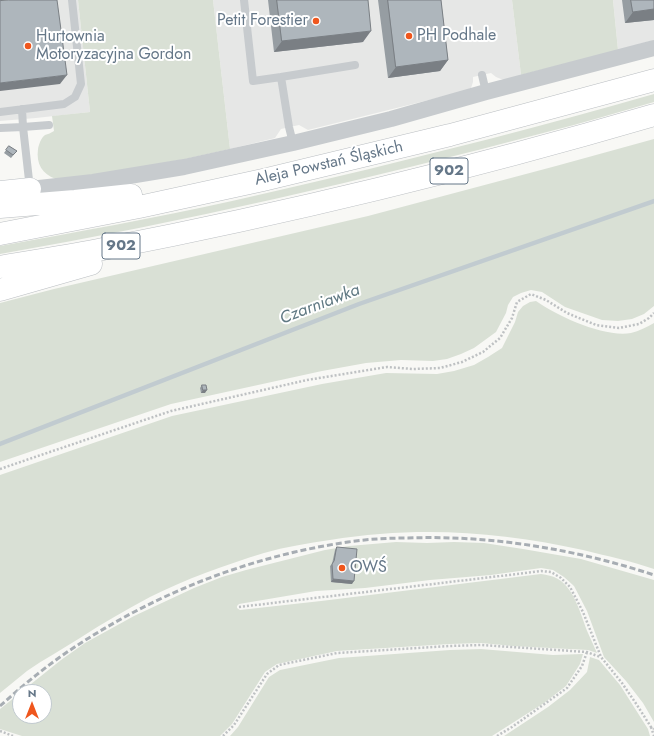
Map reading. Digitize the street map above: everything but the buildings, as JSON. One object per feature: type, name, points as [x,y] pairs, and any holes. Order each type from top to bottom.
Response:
[{"type":"main road","name":"Aleja Powstań Śląskich","points":[[0,234],[139,207],[264,180],[450,135],[654,80]]},
{"type":"main road","name":"902","points":[[0,267],[102,250],[242,220],[424,178],[654,115]]},
{"type":"main road","points":[[0,207],[75,201],[264,180]]},
{"type":"main road","points":[[0,192],[30,189]]},
{"type":"main road","points":[[0,290],[242,220]]},
{"type":"street","points":[[30,189],[94,182],[184,167],[293,143],[391,119],[486,92],[654,48]]},
{"type":"lane","points":[[0,112],[64,104],[75,97],[81,84],[72,0]]},
{"type":"lane","points":[[244,0],[253,81],[355,65]]},
{"type":"lane","points":[[482,75],[486,92]]},
{"type":"lane","points":[[281,77],[293,143]]},
{"type":"lane","points":[[22,109],[30,189]]},
{"type":"lane","points":[[0,128],[49,125]]},
{"type":"path","points":[[0,469],[171,411],[307,380],[387,367],[413,369],[440,368],[462,362],[482,352],[500,338],[512,318],[517,302],[531,294],[546,300],[567,313],[596,324],[619,328],[639,324],[654,313]]},
{"type":"path","points":[[239,607],[541,571],[551,572],[561,578],[570,587],[583,612],[601,657],[638,705],[651,727],[654,736]]},
{"type":"path","points":[[223,736],[234,725],[266,674],[279,665],[337,653],[481,645],[587,652],[601,657]]},
{"type":"path","points":[[497,736],[567,688],[582,666],[587,652]]},
{"type":"path","points":[[0,731],[13,736]]},
{"type":"shaded area","points":[[0,0],[78,0],[90,112],[0,121]]},
{"type":"shaded area","points":[[78,0],[213,0],[230,149],[185,159],[101,174],[56,179],[47,174],[39,164],[38,149],[40,141],[44,136],[54,131],[52,116],[90,112]]},
{"type":"shaded area","points":[[213,0],[512,0],[521,75],[508,80],[496,77],[491,73],[473,77],[471,88],[465,91],[308,130],[299,125],[281,129],[275,138],[230,149]]},
{"type":"shaded area","points":[[512,0],[613,0],[618,50],[521,75]]},
{"type":"shaded area","points":[[613,0],[654,0],[654,40],[618,50]]},
{"type":"shaded area","points":[[654,94],[654,102],[560,129],[411,167],[206,214],[69,242],[0,254],[0,246],[145,219],[256,196],[450,149]]},
{"type":"shaded area","points":[[654,139],[654,306],[644,314],[632,319],[618,321],[602,320],[565,307],[542,292],[531,290],[513,297],[496,332],[474,348],[447,359],[433,361],[401,360],[366,363],[322,371],[171,404],[0,462],[0,303],[54,289],[368,216]]},
{"type":"shaded area","points":[[536,301],[568,319],[608,332],[620,334],[631,333],[654,323],[654,569],[583,550],[519,538],[488,535],[426,532],[394,533],[297,545],[264,553],[220,567],[150,597],[40,662],[0,693],[0,475],[172,416],[322,384],[386,373],[437,374],[474,365],[502,348],[515,322],[518,312],[523,306],[530,302]]},
{"type":"shaded area","points":[[396,542],[484,543],[581,559],[654,580],[654,722],[643,703],[626,681],[604,657],[587,611],[574,586],[553,570],[541,568],[491,575],[430,580],[365,588],[316,591],[239,604],[237,608],[240,610],[321,601],[541,574],[558,579],[569,589],[577,603],[597,653],[588,650],[481,643],[337,651],[277,664],[265,672],[232,724],[220,736],[22,736],[0,729],[0,709],[12,699],[12,724],[52,724],[52,684],[31,684],[85,643],[134,616],[194,588],[222,577],[325,550],[349,546]]},
{"type":"shaded area","points":[[481,649],[553,655],[583,654],[580,664],[566,686],[544,703],[492,736],[230,736],[238,727],[269,677],[280,670],[339,658]]},
{"type":"shaded area","points":[[590,657],[599,660],[620,685],[648,729],[650,736],[504,736],[548,707],[570,690],[587,672]]},
{"type":"waterway","name":"Czarniawka","points":[[0,444],[359,304],[654,201]]},
{"type":"railway","points":[[0,706],[60,657],[93,635],[162,598],[234,569],[310,549],[348,542],[378,539],[470,539],[563,551],[654,575]]},
{"type":"place","name":"Petit Forestier","points":[[316,21]]},
{"type":"place","name":"PH Podhale","points":[[409,36]]},
{"type":"place","name":"Hurtownia Motoryzacyjna Gordon","points":[[28,46]]},
{"type":"place","name":"OWŚ","points":[[342,568]]}]
